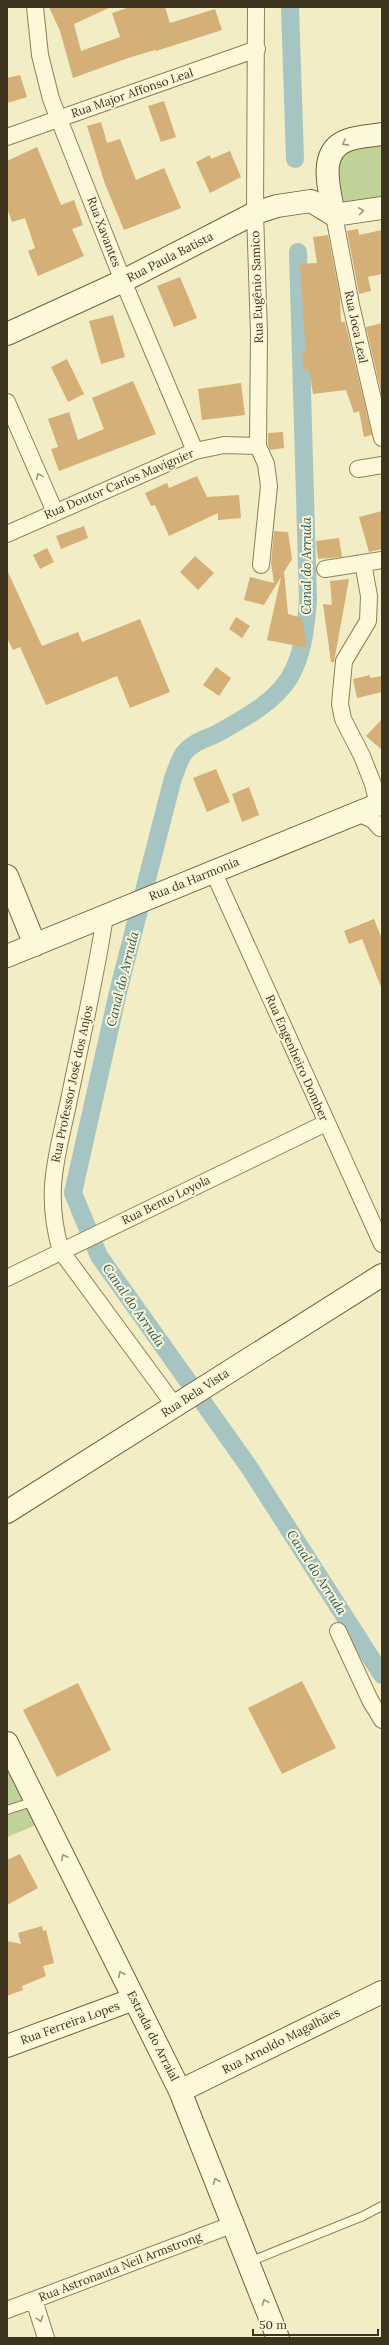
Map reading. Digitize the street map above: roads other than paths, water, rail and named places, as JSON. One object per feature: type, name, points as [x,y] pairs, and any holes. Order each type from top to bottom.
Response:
[{"type":"street","name":"Rua Xavantes","points":[[35,7],[36,27],[46,83],[123,281],[195,451]]},
{"type":"street","name":"Rua Eugênio Samico","points":[[256,7],[257,49],[255,213],[259,333],[258,446],[266,464],[269,486],[261,565]]},
{"type":"street","name":"Rua Major Affonso Leal","points":[[7,137],[257,49]]},
{"type":"street","points":[[382,134],[347,140],[340,145],[328,160],[327,170],[334,215],[382,208]]},
{"type":"street","name":"Rua Paula Batista","points":[[7,334],[123,281],[255,213],[277,206],[311,200],[334,215]]},
{"type":"street","name":"Rua Joca Leal","points":[[334,215],[351,305],[382,438]]},
{"type":"street","points":[[7,402],[55,512]]},
{"type":"street","name":"Rua Doutor Carlos Mavignier","points":[[7,534],[195,451],[224,445],[258,446]]},
{"type":"street","points":[[358,469],[382,465]]},
{"type":"street","points":[[325,569],[382,560]]},
{"type":"street","points":[[363,563],[369,596],[368,621],[364,631],[344,661],[340,704],[343,719],[362,756],[381,807],[381,830]]},
{"type":"street","name":"Rua da Harmonia","points":[[7,956],[356,812],[381,807]]},
{"type":"street","points":[[356,812],[373,820],[381,830]]},
{"type":"street","name":"Rua Engenheiro Domber","points":[[213,871],[382,1244]]},
{"type":"street","points":[[7,876],[35,945]]},
{"type":"street","name":"Rua Professor José dos Anjos","points":[[105,916],[98,958],[56,1153],[51,1196],[56,1232],[64,1249],[180,1403]]},
{"type":"street","name":"Rua Bento Loyola","points":[[7,1278],[326,1123]]},
{"type":"street","name":"Rua Bela Vista","points":[[7,1512],[108,1446],[180,1403],[382,1274]]},
{"type":"street","points":[[338,1631],[370,1700],[382,1720]]},
{"type":"street","name":"Estrada do Arraial","points":[[7,1743],[180,2091],[278,2338]]},
{"type":"street","name":"Rua Arnoldo Magalhães","points":[[180,2091],[382,1992]]},
{"type":"street","name":"Rua Ferreira Lopes","points":[[7,2046],[134,1999]]},
{"type":"street","name":"Rua Astronauta Neil Armstrong","points":[[7,2310],[234,2224]]},
{"type":"street","points":[[34,2300],[46,2338]]},
{"type":"lane","points":[[7,1810],[35,1801]]},
{"type":"lane","points":[[249,2262],[363,2216],[382,2206]]},
{"type":"waterway","points":[[290,7],[295,159]]},
{"type":"waterway","name":"Canal do Arruda","points":[[298,252],[308,600],[302,644],[294,669],[280,690],[261,707],[239,721],[191,746],[184,753],[179,762],[173,778],[119,988],[73,1193],[99,1256],[249,1467],[382,1675]]}]
